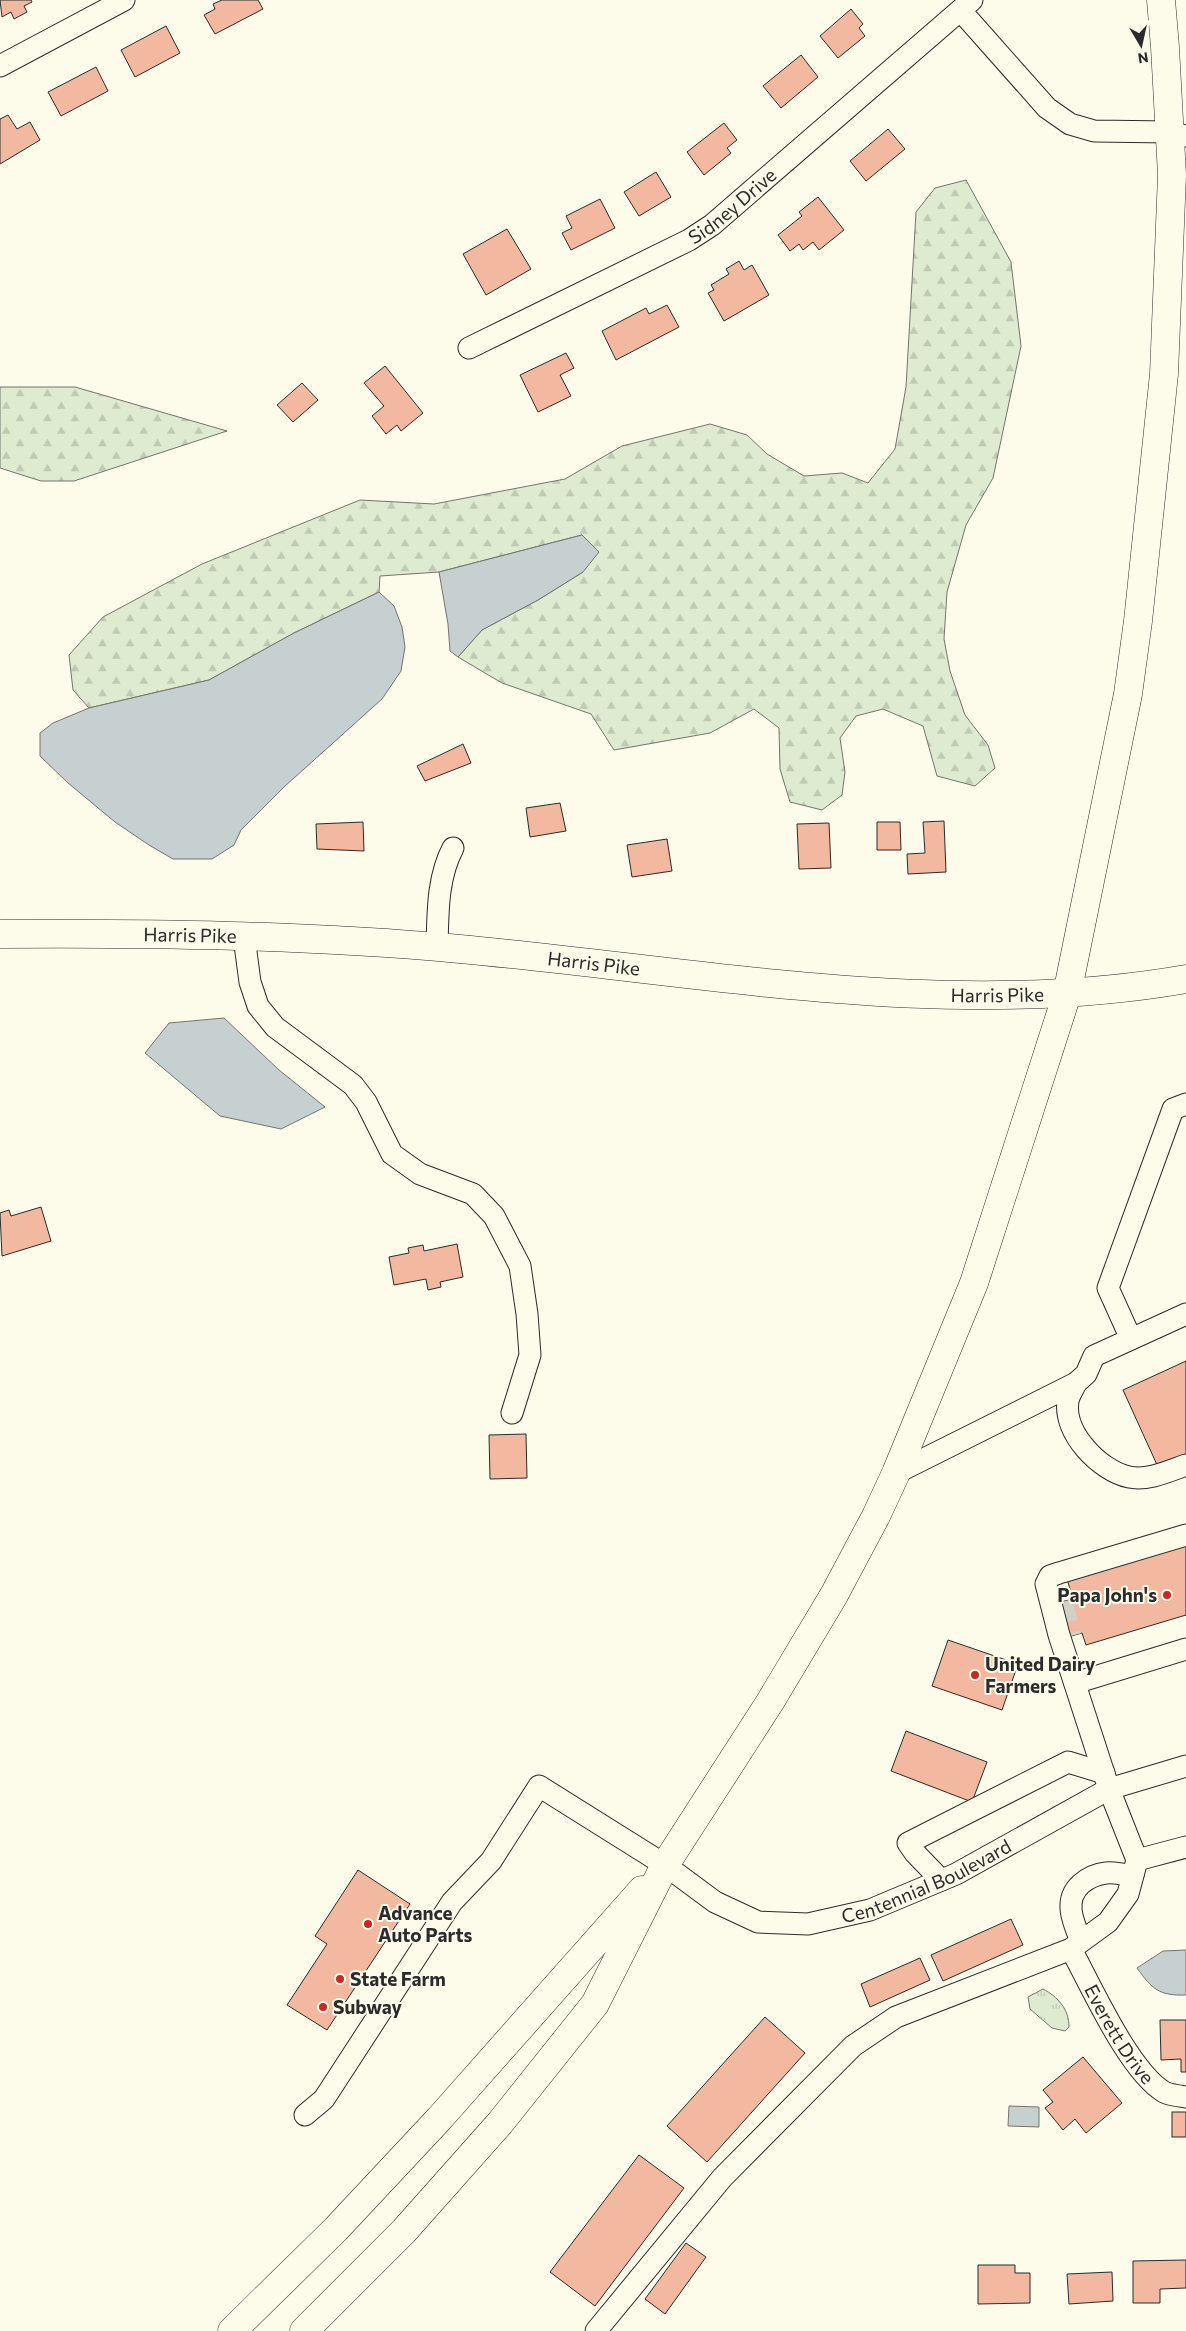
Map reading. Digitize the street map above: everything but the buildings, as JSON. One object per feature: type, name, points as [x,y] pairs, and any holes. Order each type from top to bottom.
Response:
[{"type":"main road","points":[[304,2331],[404,2231],[500,2123],[595,2004],[665,1865],[770,1702],[834,1595],[896,1473],[974,1282],[1067,994],[1128,694],[1138,621],[1164,374],[1172,175],[1181,131],[1161,0]]},
{"type":"main road","name":"Harris Pike","points":[[0,934],[95,933],[312,939],[437,948],[700,976],[862,990],[946,994],[1067,994],[1144,987],[1186,979]]},
{"type":"main road","points":[[232,2331],[336,2229],[439,2119],[665,1865]]},
{"type":"street","points":[[0,66],[124,0]]},
{"type":"street","name":"Sidney Drive","points":[[469,348],[689,240],[712,225],[967,5],[1047,108],[1070,124],[1094,131],[1181,131]]},
{"type":"street","points":[[437,948],[442,879],[445,864],[453,848]]},
{"type":"street","points":[[244,937],[250,982],[258,1006],[275,1027],[353,1085],[366,1102],[392,1154],[420,1174],[473,1194],[494,1216],[520,1266],[527,1314],[530,1354],[512,1413]]},
{"type":"street","points":[[1131,1339],[1108,1288],[1173,1109],[1186,1104]]},
{"type":"street","points":[[896,1473],[1076,1383],[1086,1374],[1094,1356],[1186,1314]]},
{"type":"street","points":[[1076,1383],[1068,1401],[1070,1420],[1090,1455],[1106,1467],[1130,1477],[1152,1477],[1186,1465]]},
{"type":"street","points":[[596,2331],[722,2178],[853,2046],[896,2017],[1076,1945],[1108,1922],[1128,1894],[1135,1868],[1074,1683],[1068,1646],[1046,1590],[1046,1584],[1050,1576],[1186,1535]]},
{"type":"street","points":[[1054,1575],[1062,1602]]},
{"type":"street","points":[[1074,1683],[1186,1649]]},
{"type":"street","points":[[941,1880],[915,1854],[908,1843],[1068,1762],[1106,1781]]},
{"type":"street","name":"Centennial Boulevard","points":[[305,2115],[324,2099],[452,1902],[491,1861],[539,1786],[665,1865],[715,1902],[758,1922],[808,1924],[870,1910],[956,1874],[1106,1781],[1186,1766]]},
{"type":"street","points":[[1135,1868],[1186,1846]]},
{"type":"street","points":[[913,1892],[915,1854]]},
{"type":"street","name":"Everett Drive","points":[[1135,1868],[1088,1878],[1075,1889],[1070,1905],[1076,1945],[1130,2056],[1150,2081],[1166,2093],[1186,2097]]},
{"type":"green space","points":[[966,180],[1011,262],[1021,346],[993,478],[966,525],[947,592],[944,639],[950,671],[965,715],[988,745],[995,768],[975,786],[937,776],[923,726],[883,709],[856,716],[840,738],[845,772],[842,795],[822,810],[790,802],[780,769],[779,728],[754,709],[710,733],[614,750],[591,714],[502,683],[458,657],[482,630],[538,600],[583,572],[582,535],[439,572],[380,576],[379,592],[294,633],[209,680],[89,708],[73,690],[69,655],[103,617],[202,564],[360,500],[434,504],[565,479],[622,446],[710,424],[747,435],[767,454],[804,476],[842,473],[868,483],[895,449],[906,387],[916,212],[935,188]]},
{"type":"green space","points":[[0,387],[75,387],[227,431],[74,481],[41,481],[0,468]]},
{"type":"green space","points":[[1043,1989],[1058,2000],[1065,2009],[1069,2027],[1065,2031],[1052,2028],[1030,2009],[1028,1997]]},
{"type":"shaded area","points":[[582,535],[599,552],[583,572],[538,600],[482,630],[458,657],[450,651],[448,624],[439,572]]},
{"type":"shaded area","points":[[379,592],[394,606],[402,627],[405,647],[401,671],[382,699],[284,787],[241,830],[234,845],[212,859],[173,859],[149,845],[115,822],[68,783],[40,756],[40,733],[53,723],[89,708],[209,680],[294,633]]},
{"type":"shaded area","points":[[224,1018],[279,1070],[325,1107],[281,1129],[220,1116],[145,1053],[169,1023]]},
{"type":"shaded area","points":[[1186,1950],[1186,1995],[1169,1994],[1157,1990],[1137,1968],[1163,1951]]},
{"type":"shaded area","points":[[1009,2106],[1039,2107],[1039,2127],[1008,2126]]},
{"type":"tunnel","points":[[1062,1602],[1071,1636]]},
{"type":"place","name":"Papa John's","points":[[1167,1595]]},
{"type":"place","name":"United Dairy Farmers","points":[[975,1675]]},
{"type":"place","name":"Advance Auto Parts","points":[[368,1924]]},
{"type":"place","name":"State Farm","points":[[340,1979]]},
{"type":"place","name":"Subway","points":[[323,2007]]}]
